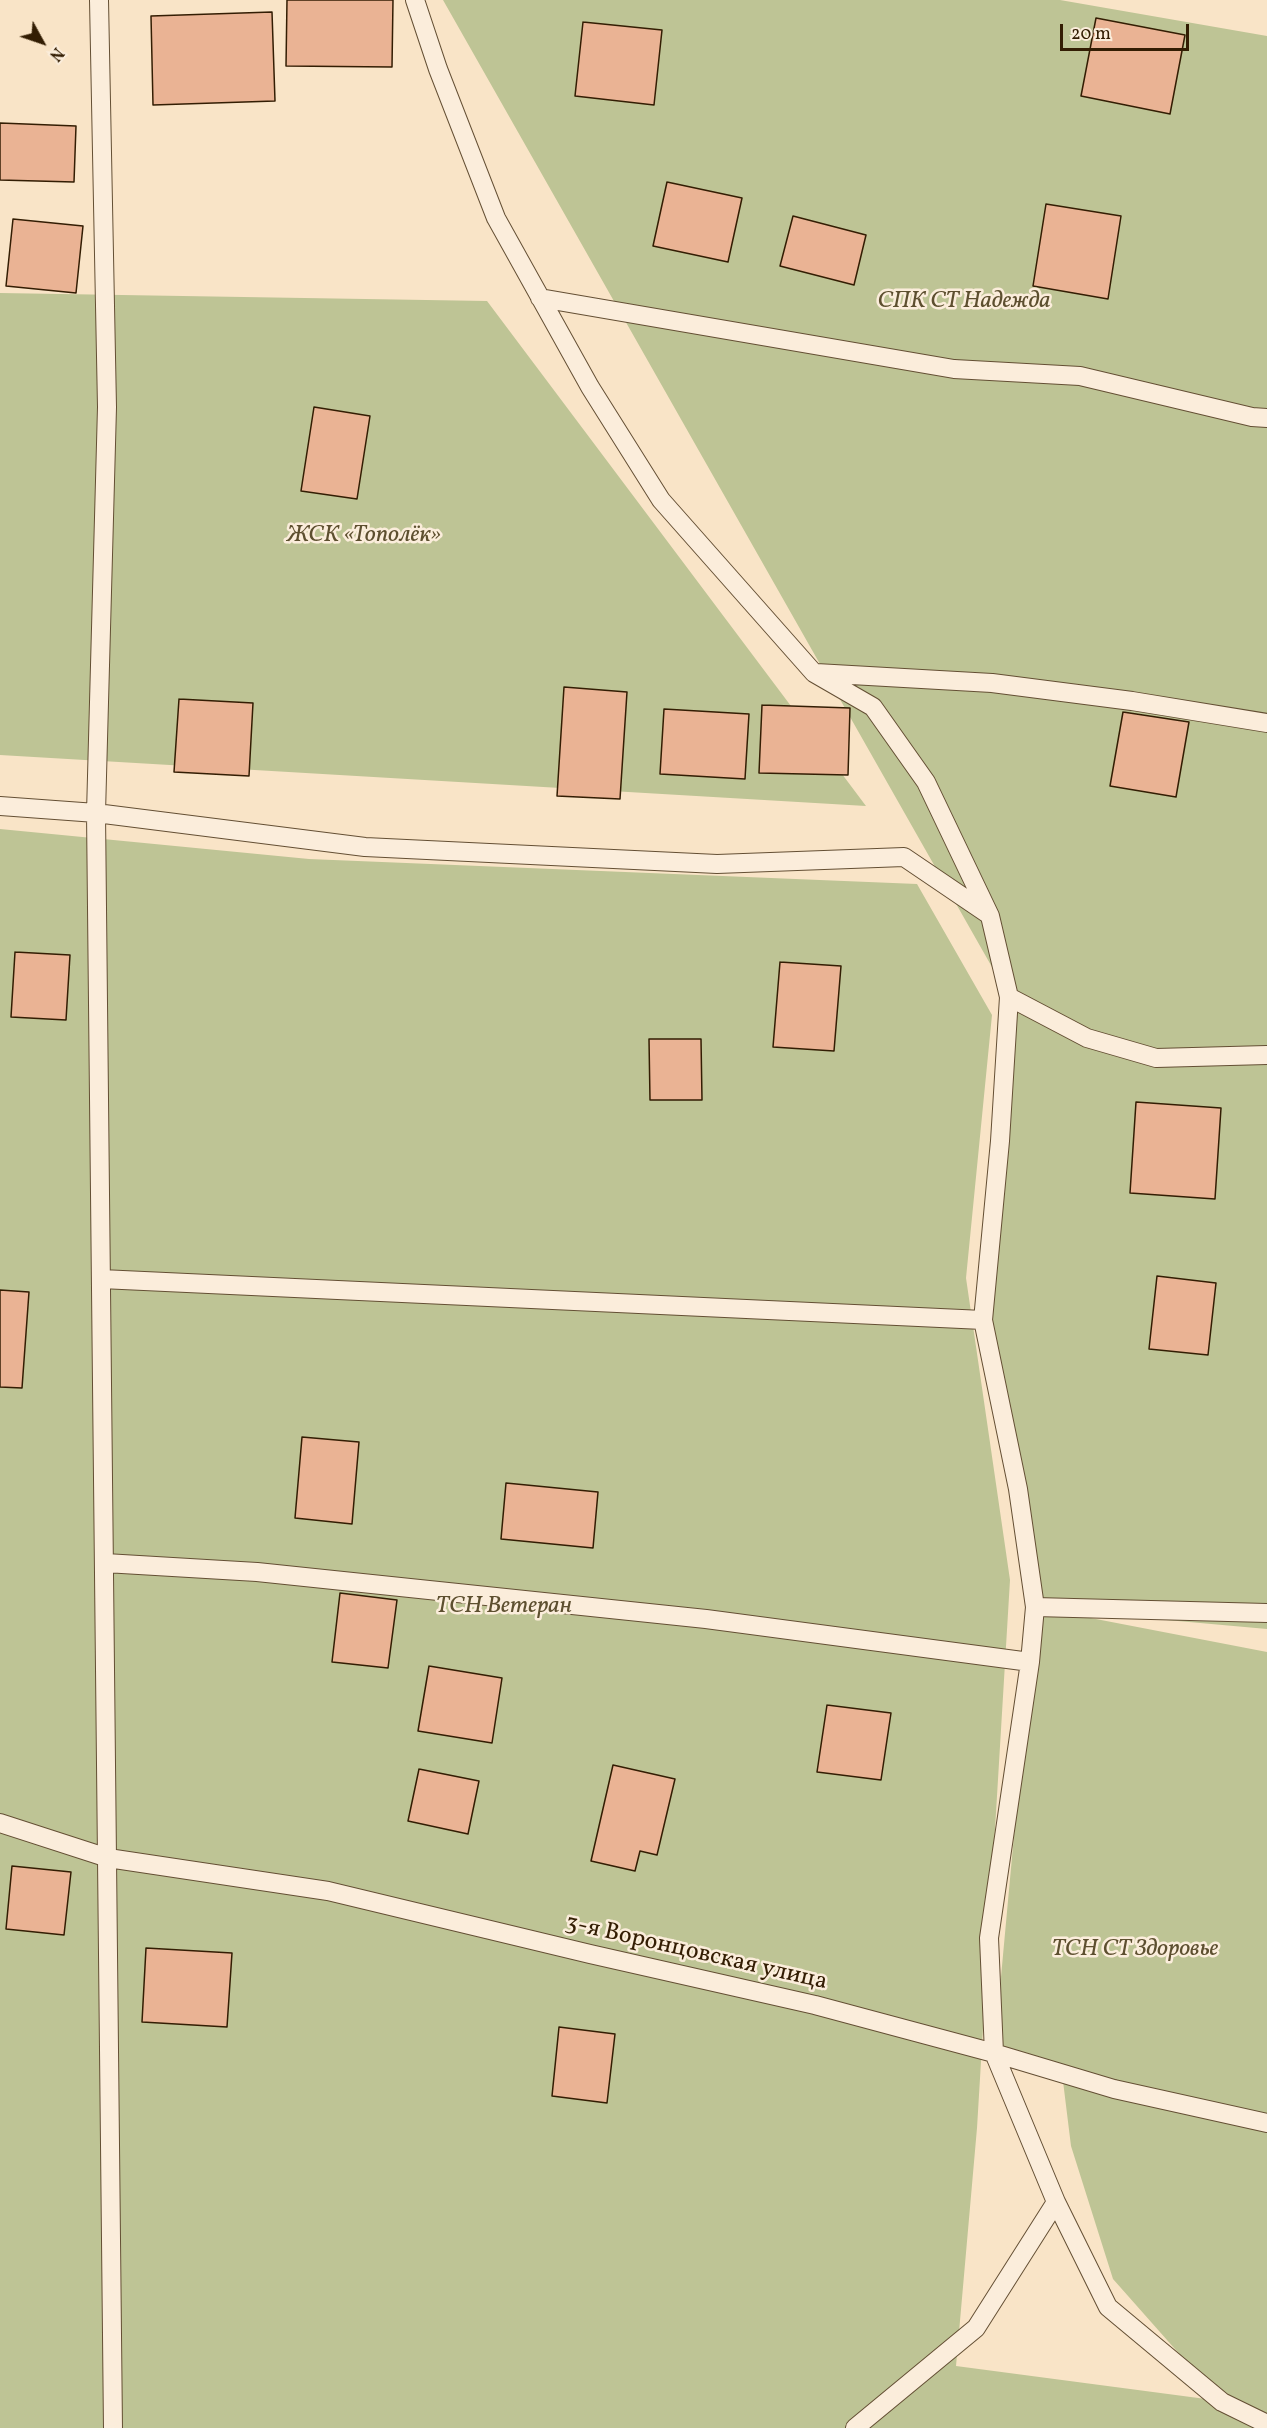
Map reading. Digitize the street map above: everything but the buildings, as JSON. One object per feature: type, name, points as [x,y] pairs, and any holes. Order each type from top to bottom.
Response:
[{"type":"lane","points":[[99,0],[107,407],[96,813],[113,2428]]},
{"type":"lane","points":[[415,0],[438,69],[496,218],[590,387],[662,500],[814,673],[873,707],[926,782],[990,916],[1009,997],[1000,1141],[983,1320],[1018,1489],[1035,1607],[1030,1662],[989,1938],[994,2053],[1056,2202],[1108,2307],[1222,2402],[1267,2424]]},
{"type":"lane","points":[[540,298],[954,369],[1080,376],[1252,417],[1267,418]]},
{"type":"lane","points":[[814,673],[992,683],[1132,701],[1267,723]]},
{"type":"lane","points":[[0,806],[96,813],[365,847],[717,864],[904,857],[990,916]]},
{"type":"lane","points":[[1009,997],[1087,1038],[1155,1058],[1267,1054]]},
{"type":"lane","points":[[102,1279],[983,1320]]},
{"type":"lane","points":[[105,1563],[257,1572],[706,1619],[1030,1662]]},
{"type":"lane","points":[[1035,1607],[1267,1613]]},
{"type":"lane","name":"3-я Воронцовская улица","points":[[0,1823],[108,1858],[328,1891],[815,2006],[994,2053],[1114,2089],[1267,2123]]},
{"type":"lane","points":[[855,2428],[976,2328],[1056,2202]]},
{"type":"green space","name":"ТСН Ветеран","points":[[443,0],[1060,0],[1267,36],[1267,1629],[1044,1609],[1267,1652],[1267,2428],[0,2428],[0,829],[309,859],[917,884],[992,1015],[966,1278],[1010,1580],[977,2128],[956,2366],[1221,2401],[1113,2279],[1071,2146],[1062,2073],[994,2053],[1035,1607],[983,1320],[1009,997]]},
{"type":"green space","name":"ЖСК «Тополёк»","points":[[0,293],[487,301],[866,806],[0,755]]},
{"type":"park label","name":"СПК СТ Надежда","points":[[964,303]]},
{"type":"park label","name":"ТСН СТ Здоровье","points":[[1135,1951]]}]
